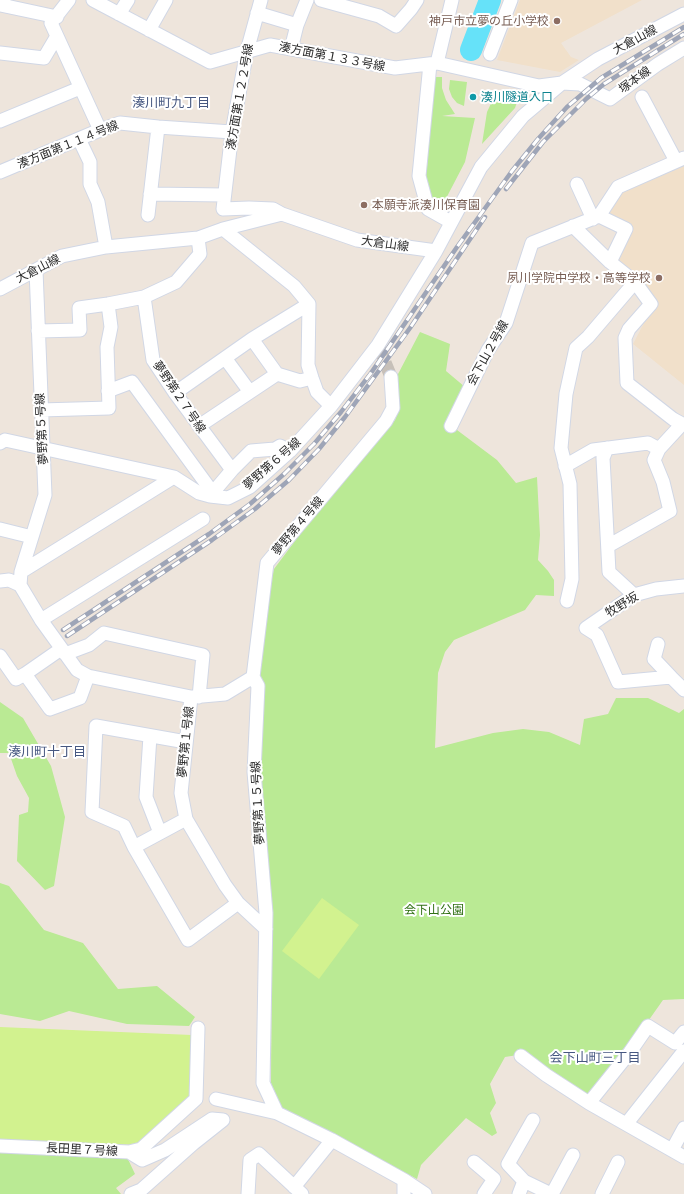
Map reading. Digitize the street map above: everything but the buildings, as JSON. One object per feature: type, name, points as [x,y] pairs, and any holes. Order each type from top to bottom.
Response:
[{"type":"street","points":[[4,0],[1,5],[57,16]]},
{"type":"street","points":[[69,0],[52,23],[100,130]]},
{"type":"street","name":"湊方面第１３３号線","points":[[93,0],[210,62],[270,45],[395,68],[433,64],[539,86],[562,83]]},
{"type":"street","points":[[120,14],[128,0]]},
{"type":"street","points":[[149,30],[166,0]]},
{"type":"street","name":"湊方面第１２２号線","points":[[224,195],[232,132],[247,51],[261,0]]},
{"type":"street","points":[[292,49],[297,25],[307,0]]},
{"type":"street","points":[[321,0],[379,16],[396,26],[417,0]]},
{"type":"street","points":[[451,222],[428,209],[419,176],[433,64],[452,0]]},
{"type":"street","points":[[490,54],[511,0]]},
{"type":"street","points":[[257,13],[297,25]]},
{"type":"street","name":"大倉山線","points":[[0,289],[62,256],[106,246],[198,238],[222,229],[282,214],[357,240],[436,251],[481,167],[523,116],[562,83],[598,60],[684,14]]},
{"type":"street","points":[[0,53],[44,58],[57,36]]},
{"type":"street","name":"塚本線","points":[[562,83],[580,84],[610,99],[658,64],[684,48]]},
{"type":"street","points":[[0,121],[80,88]]},
{"type":"street","points":[[596,218],[618,187],[680,160],[642,97]]},
{"type":"street","name":"湊方面第１１４号線","points":[[0,172],[120,123],[232,132]]},
{"type":"street","points":[[148,215],[158,127]]},
{"type":"street","points":[[79,139],[90,162],[90,184],[98,202],[106,246]]},
{"type":"street","points":[[577,184],[596,218],[626,229],[610,262]]},
{"type":"street","points":[[150,194],[224,195],[223,209],[274,209],[282,214]]},
{"type":"street","name":"会下山２号線","points":[[451,426],[488,350],[506,323],[532,243],[596,218]]},
{"type":"street","points":[[573,226],[610,262],[635,282],[651,304],[629,329],[625,338],[626,384],[662,412],[683,424],[659,449],[654,460],[663,482],[670,511],[608,546]]},
{"type":"street","points":[[222,229],[294,286],[309,304],[308,365],[317,392],[331,406]]},
{"type":"street","points":[[38,331],[80,330],[79,308],[144,297],[176,282],[200,254],[198,238]]},
{"type":"street","name":"夢野第６号線","points":[[2,438],[174,477],[199,493],[228,498],[250,486],[290,451],[331,406],[378,344],[436,251]]},
{"type":"street","name":"夢野第５号線","points":[[21,579],[45,495],[36,270]]},
{"type":"street","points":[[567,601],[572,579],[570,484],[561,448],[566,394],[576,348],[588,337],[635,282]]},
{"type":"street","name":"夢野第２７号線","points":[[144,297],[153,360],[174,393],[232,470]]},
{"type":"street","points":[[41,410],[109,408],[107,347],[111,328],[108,304]]},
{"type":"street","points":[[174,393],[252,339],[309,304]]},
{"type":"street","points":[[252,339],[278,374],[300,381],[312,378]]},
{"type":"street","points":[[225,358],[250,392]]},
{"type":"street","points":[[199,426],[278,374]]},
{"type":"street","name":"夢野第４号線","points":[[253,678],[267,563],[386,421],[393,408],[391,377]]},
{"type":"street","points":[[108,391],[132,382],[212,495],[232,470],[251,451],[274,449],[280,446],[290,451]]},
{"type":"street","points":[[565,466],[593,450],[648,443],[659,449]]},
{"type":"street","points":[[607,448],[603,458],[609,572],[634,595]]},
{"type":"street","points":[[0,581],[21,579],[174,477]]},
{"type":"street","points":[[41,620],[203,519]]},
{"type":"street","points":[[0,529],[32,537]]},
{"type":"street","name":"夢野第１号線","points":[[21,579],[41,620],[77,670],[88,676],[195,697],[186,742],[181,793],[186,819],[225,885],[238,903],[266,929]]},
{"type":"street","name":"牧野坂","points":[[679,682],[618,682],[597,635],[586,628],[634,595],[656,589],[684,586]]},
{"type":"street","points":[[0,656],[16,679],[63,651],[89,645],[104,633],[203,655],[195,697],[225,694],[253,678]]},
{"type":"street","points":[[658,644],[654,659],[679,682]]},
{"type":"street","points":[[25,674],[50,709],[80,698],[88,676]]},
{"type":"street","name":"夢野第１５号線","points":[[253,678],[258,686],[254,772],[266,929],[263,1083],[278,1113]]},
{"type":"street","points":[[186,742],[96,726],[92,812],[124,826],[134,847],[188,940],[238,903]]},
{"type":"street","points":[[150,736],[146,797],[160,833]]},
{"type":"street","points":[[134,847],[186,819]]},
{"type":"street","points":[[590,1103],[630,1052],[648,1026],[675,1043],[684,1032]]},
{"type":"street","points":[[129,1152],[141,1149],[196,1099],[198,1028]]},
{"type":"street","points":[[626,1123],[684,1051]]},
{"type":"street","points":[[521,1056],[546,1075],[590,1103],[684,1157]]},
{"type":"street","points":[[216,1099],[278,1113],[332,1140],[404,1180],[425,1194]]},
{"type":"street","points":[[131,1194],[141,1190],[191,1139],[178,1116]]},
{"type":"street","points":[[533,1120],[508,1164],[524,1181],[552,1194],[573,1155]]},
{"type":"street","points":[[672,1150],[684,1128]]},
{"type":"street","name":"長田里７号線","points":[[0,1146],[129,1152],[142,1160],[191,1139]]},
{"type":"street","points":[[248,1194],[250,1160],[259,1154],[298,1190],[332,1140]]},
{"type":"street","points":[[474,1162],[494,1179],[484,1194]]},
{"type":"street","points":[[602,1194],[618,1162]]},
{"type":"street","points":[[404,1180],[404,1194]]},
{"type":"street","points":[[519,1194],[524,1181]]},
{"type":"shaded area","name":"神戸市立夢の丘小学校","points":[[520,0],[642,0],[561,43],[571,57],[579,60],[560,72],[497,60]]},
{"type":"shaded area","name":"夙川学院中学校・高等学校","points":[[684,161],[684,385],[633,344],[644,323],[657,305],[618,261],[630,225],[604,215],[624,188]]},
{"type":"green space","points":[[435,77],[442,77],[442,88],[446,100],[455,114],[442,116],[475,118],[465,162],[440,210],[431,205],[426,174],[428,159],[426,158]]},
{"type":"green space","points":[[450,80],[467,82],[464,106],[457,103],[452,97],[449,89]]},
{"type":"green space","points":[[497,91],[515,95],[517,102],[515,108],[482,144],[487,112]]},
{"type":"green space","name":"会下山公園","points":[[420,332],[450,344],[446,371],[465,387],[449,424],[497,460],[516,483],[537,477],[540,535],[538,560],[554,580],[554,596],[536,595],[525,610],[454,640],[445,652],[438,673],[435,748],[493,733],[523,729],[549,732],[580,745],[584,719],[608,714],[616,698],[648,698],[679,713],[684,709],[684,999],[663,1000],[627,1051],[589,1099],[524,1054],[505,1057],[490,1084],[496,1103],[490,1113],[497,1133],[492,1136],[466,1118],[421,1165],[417,1179],[281,1107],[271,1083],[272,922],[259,772],[261,699],[260,667],[266,605],[274,569],[304,529],[395,420],[400,407],[397,376]]},
{"type":"green space","points":[[0,702],[23,718],[51,766],[65,817],[54,886],[45,890],[17,861],[19,815],[28,812],[29,798],[17,776],[9,753],[0,753]]},
{"type":"green space","points":[[0,883],[9,886],[44,930],[83,943],[118,989],[157,986],[195,1017],[189,1026],[127,1024],[69,1011],[40,1021],[0,1014]]},
{"type":"green space","points":[[322,898],[359,925],[319,979],[282,951]]},
{"type":"green space","points":[[0,1027],[192,1035],[189,1098],[137,1145],[0,1141]]},
{"type":"green space","points":[[0,1153],[126,1155],[135,1174],[116,1188],[121,1194],[0,1194]]},
{"type":"waterway","points":[[471,50],[490,0]]},
{"type":"tunnel","points":[[378,345],[391,377]]},
{"type":"railway","points":[[63,630],[209,534],[250,504],[284,474],[314,444],[371,373],[457,247],[512,171],[538,139],[567,107],[601,78],[684,27]]},
{"type":"railway","points":[[506,189],[543,142],[586,99],[604,84],[684,34]]},
{"type":"railway","points":[[67,636],[212,540],[255,509],[289,480],[319,449],[345,417],[410,328],[485,217]]},
{"type":"place","name":"神戸市立夢の丘小学校","points":[[557,21]]},
{"type":"place","name":"湊川隧道入口","points":[[473,97]]},
{"type":"place","name":"本願寺派湊川保育園","points":[[364,205]]},
{"type":"place","name":"夙川学院中学校・高等学校","points":[[659,278]]},
{"type":"district","name":"湊川町九丁目","points":[[171,103]]},
{"type":"district","name":"湊川町十丁目","points":[[47,752]]},
{"type":"district","name":"会下山町三丁目","points":[[595,1058]]}]
